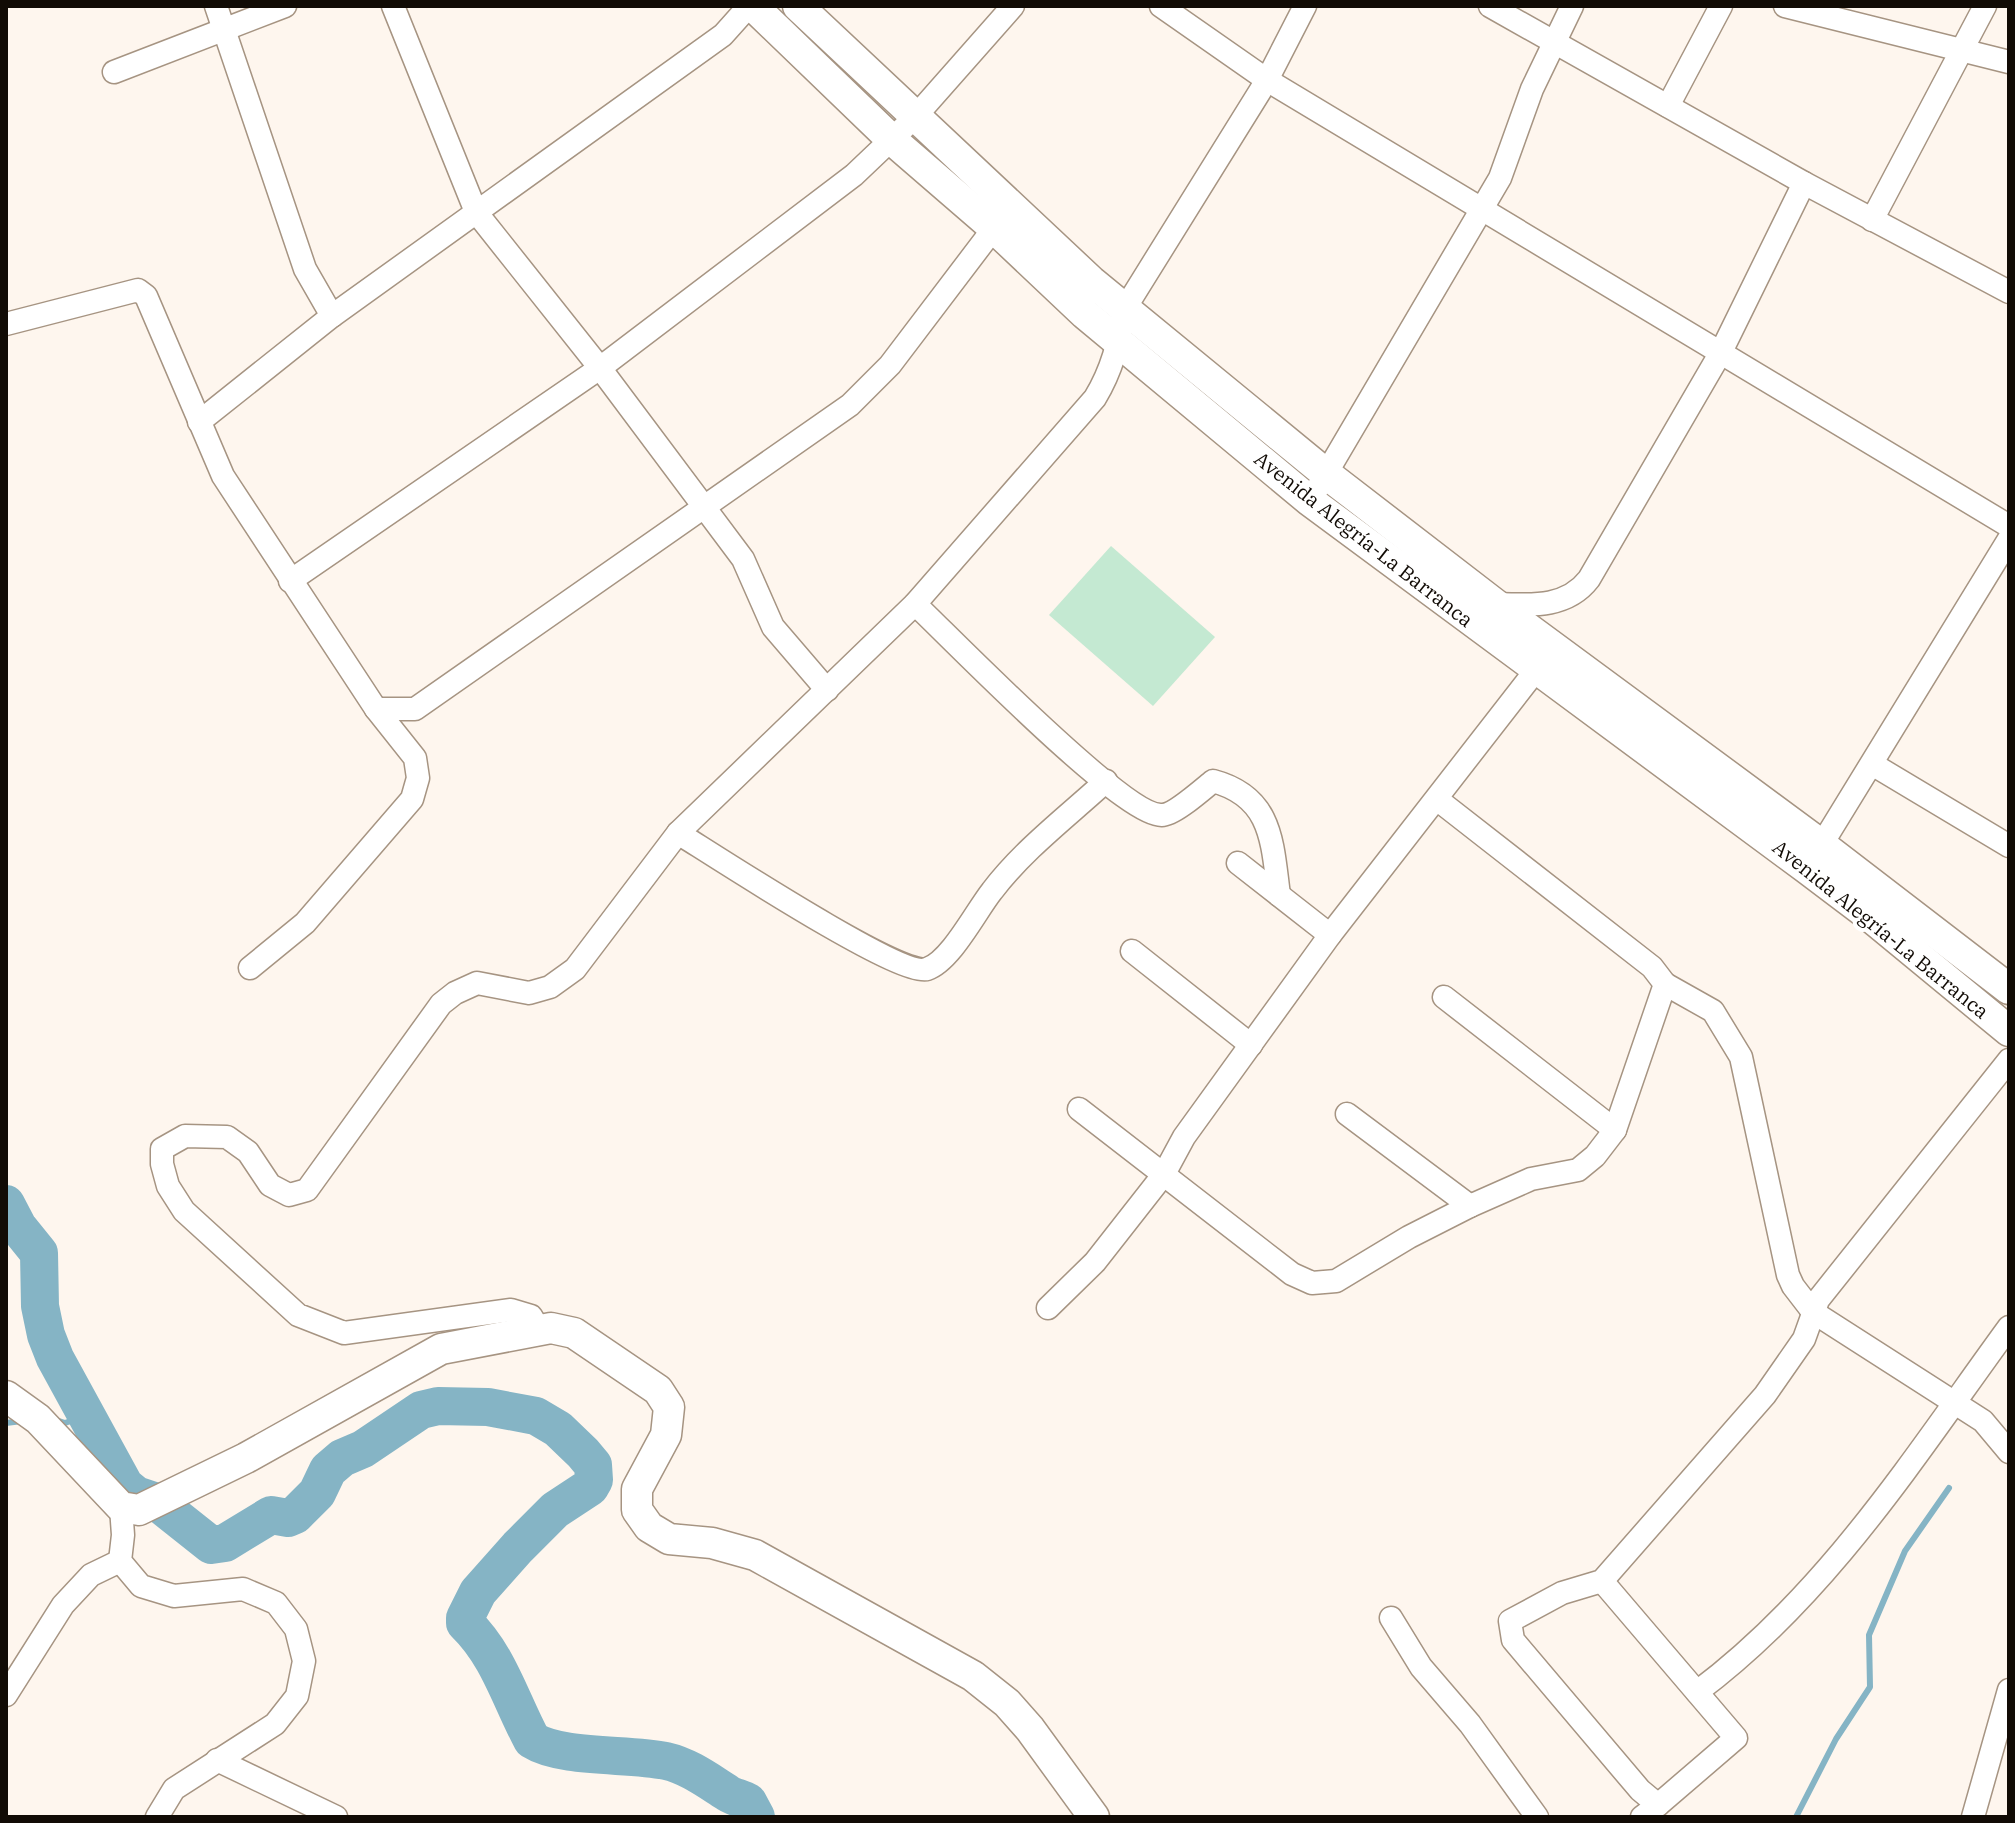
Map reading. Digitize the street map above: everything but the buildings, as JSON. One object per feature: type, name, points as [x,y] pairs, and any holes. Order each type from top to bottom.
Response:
[{"type":"main road","name":"Avenida Alegría-La Barranca","points":[[751,6],[891,139],[1005,218],[1124,310],[1325,473],[1815,857],[1867,914],[2009,1031]]},
{"type":"main road","name":"Avenida Alegría-La Barranca","points":[[798,6],[915,117],[1119,343],[1310,501],[1536,670],[2009,989]]},
{"type":"main road","points":[[6,1396],[38,1419],[121,1507],[139,1510],[246,1458],[441,1349],[551,1328],[574,1333],[658,1390],[669,1407],[666,1435],[637,1489],[637,1510],[649,1527],[669,1539],[712,1543],[755,1555],[973,1676],[1007,1703],[1030,1729],[1094,1817]]},
{"type":"street","points":[[216,6],[305,269],[332,316]]},
{"type":"street","points":[[114,72],[285,6]]},
{"type":"street","points":[[393,6],[476,212],[600,368],[743,559],[773,627],[827,690]]},
{"type":"street","points":[[199,422],[332,316],[723,35],[751,6]]},
{"type":"street","points":[[290,581],[600,368],[854,175],[915,117],[1013,6]]},
{"type":"street","points":[[1161,6],[1267,80],[2009,526]]},
{"type":"street","points":[[540,1331],[531,1316],[511,1310],[344,1333],[298,1315],[184,1211],[168,1186],[162,1164],[162,1149],[185,1136],[227,1137],[248,1152],[270,1185],[289,1195],[307,1190],[441,1004],[455,993],[477,983],[529,993],[550,987],[575,969],[678,833],[915,604],[1095,398],[1109,373],[1119,343],[1124,310],[1267,80],[1305,6]]},
{"type":"street","points":[[1490,6],[1804,183],[2009,292]]},
{"type":"street","points":[[1310,501],[1500,178],[1532,89],[1572,6]]},
{"type":"street","points":[[1668,106],[1721,6]]},
{"type":"street","points":[[1785,6],[2009,62]]},
{"type":"street","points":[[1872,220],[1985,6]]},
{"type":"street","points":[[1457,611],[1495,604],[1522,606],[1561,601],[1581,589],[1721,352],[1804,183]]},
{"type":"street","points":[[376,709],[415,709],[850,405],[890,365],[1005,218]]},
{"type":"street","points":[[6,324],[138,290],[146,296],[223,476],[376,709],[415,758],[418,778],[412,799],[305,923],[250,968]]},
{"type":"street","points":[[1815,857],[2009,539]]},
{"type":"street","points":[[915,604],[1056,740],[1139,808],[1161,816],[1170,813],[1213,781],[1226,784],[1245,795],[1264,816],[1271,836],[1279,895]]},
{"type":"street","points":[[1048,1308],[1095,1262],[1164,1174],[1184,1137],[1330,935],[1438,800],[1536,670]]},
{"type":"street","points":[[1872,764],[2009,846]]},
{"type":"street","points":[[678,833],[875,953],[915,970],[927,969],[943,958],[994,889],[1022,858],[1106,781]]},
{"type":"street","points":[[1438,800],[1652,967],[1665,984],[1713,1011],[1741,1057],[1788,1275],[1793,1286],[1813,1312],[1983,1421],[2009,1452]]},
{"type":"street","points":[[1238,863],[1330,935]]},
{"type":"street","points":[[1132,951],[1251,1045]]},
{"type":"street","points":[[1079,1109],[1292,1274],[1312,1283],[1336,1281],[1409,1237],[1470,1206],[1531,1179],[1578,1170],[1595,1156],[1615,1130],[1665,984]]},
{"type":"street","points":[[1444,997],[1615,1130]]},
{"type":"street","points":[[1602,1581],[1736,1738],[1650,1811],[1640,1790],[1513,1640],[1510,1621],[1562,1593],[1602,1581],[1765,1395],[1804,1339],[1818,1300],[2009,1060]]},
{"type":"street","points":[[1347,1114],[1470,1206]]},
{"type":"street","points":[[1697,1692],[1727,1669],[1812,1589],[1877,1509],[2009,1327]]},
{"type":"street","points":[[121,1507],[123,1535],[120,1561],[141,1586],[174,1596],[243,1589],[276,1603],[296,1629],[304,1661],[297,1696],[275,1724],[174,1789],[157,1817]]},
{"type":"street","points":[[6,1695],[63,1605],[91,1575],[120,1561]]},
{"type":"street","points":[[1391,1618],[1421,1667],[1470,1724],[1537,1817]]},
{"type":"street","points":[[1973,1817],[2009,1690]]},
{"type":"street","points":[[217,1760],[336,1817]]},
{"type":"green space","points":[[1111,546],[1215,637],[1153,706],[1049,615]]},
{"type":"waterway","points":[[6,1204],[18,1227],[39,1253],[40,1306],[55,1358],[125,1486],[136,1495],[157,1502],[211,1545],[225,1543],[271,1515],[288,1518],[295,1515],[317,1493],[328,1470],[342,1458],[363,1449],[421,1410],[438,1406],[488,1407],[536,1416],[558,1429],[593,1465],[594,1480],[590,1487],[555,1510],[518,1547],[478,1592],[465,1623],[487,1649],[532,1740],[560,1750],[674,1763],[748,1802],[756,1817]]},
{"type":"waterway","points":[[53,1419],[65,1423],[87,1415]]},
{"type":"waterway","points":[[6,1423],[22,1421]]},
{"type":"waterway","points":[[1796,1817],[1836,1739],[1870,1687],[1869,1635],[1905,1551],[1949,1488]]}]
